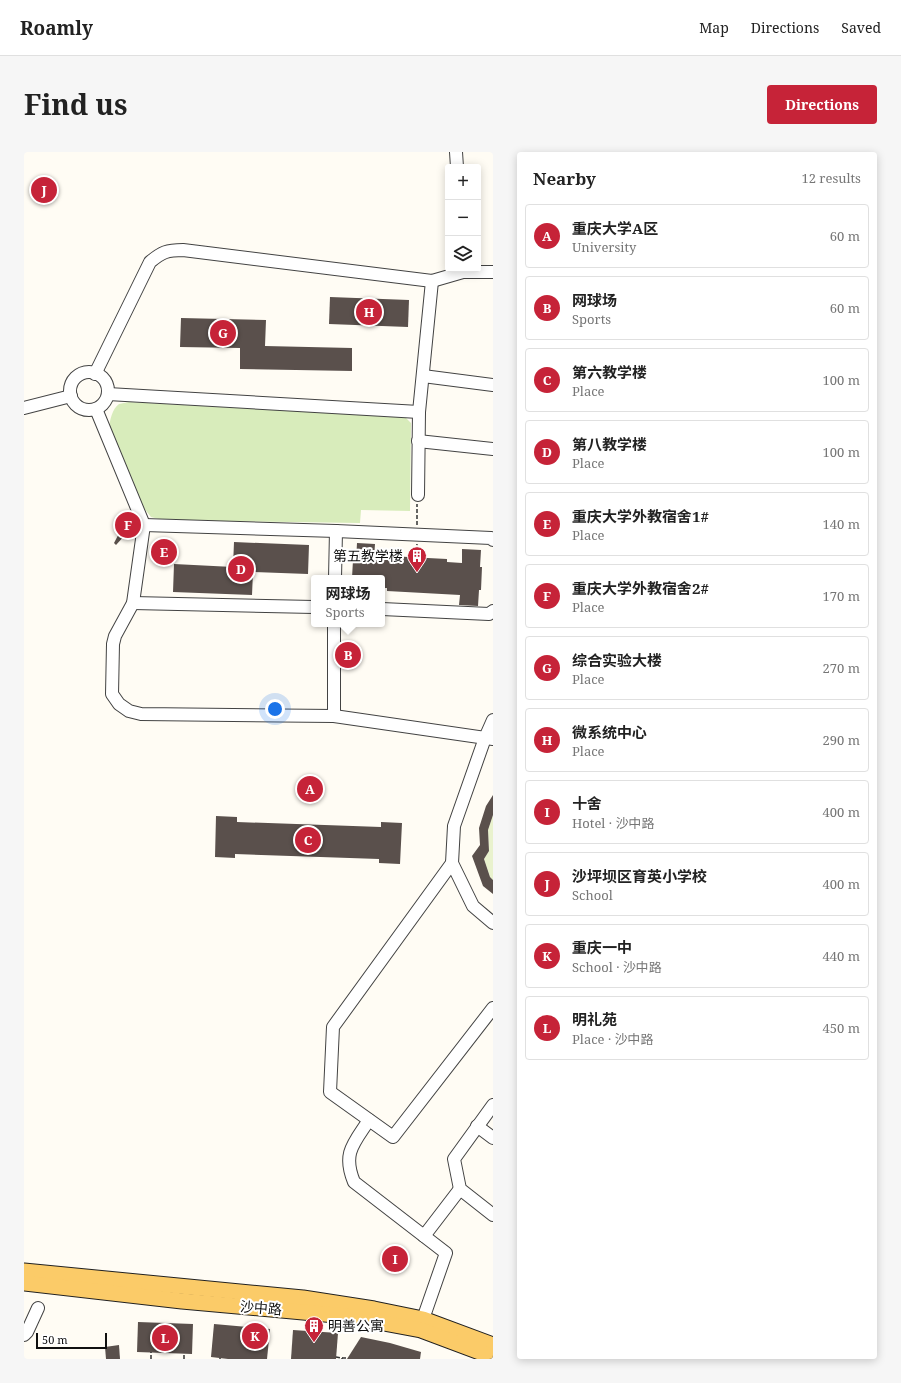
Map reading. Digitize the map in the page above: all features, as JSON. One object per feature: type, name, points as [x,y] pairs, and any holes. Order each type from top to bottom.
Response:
[{"type":"main road","name":"沙中路","points":[[24,1271],[303,1298],[374,1309],[423,1319],[493,1345]]},
{"type":"main road","name":"沙中路","points":[[24,1283],[346,1316],[422,1330],[493,1357]]},
{"type":"street","points":[[456,152],[457,164]]},
{"type":"street","points":[[95,374],[150,262],[160,254],[172,250],[183,250],[432,281],[457,272]]},
{"type":"street","points":[[481,271],[493,272]]},
{"type":"street","points":[[418,494],[419,412],[432,281]]},
{"type":"street","points":[[84,373],[95,374],[101,377],[105,382],[108,388],[108,394],[106,401],[102,406],[96,409],[83,409],[72,402],[70,396],[71,385],[78,376],[84,373]]},
{"type":"street","points":[[423,376],[493,385]]},
{"type":"street","points":[[108,394],[419,412]]},
{"type":"street","points":[[24,408],[70,396]]},
{"type":"street","points":[[96,409],[144,525],[133,602],[115,636],[113,644],[112,694],[119,704],[129,711],[141,714],[334,716],[489,738]]},
{"type":"street","points":[[418,441],[493,450]]},
{"type":"street","points":[[144,525],[417,534],[491,538],[493,540]]},
{"type":"street","points":[[335,575],[336,531]]},
{"type":"street","points":[[133,602],[311,608]]},
{"type":"street","points":[[385,610],[489,614],[493,611]]},
{"type":"street","points":[[334,627],[334,716]]},
{"type":"street","points":[[493,720],[489,738],[454,826],[452,863],[472,906],[493,923]]},
{"type":"street","points":[[452,863],[333,1027],[330,1092],[393,1137],[493,1008]]},
{"type":"street","points":[[493,1104],[454,1158],[460,1189],[493,1215]]},
{"type":"street","points":[[369,1120],[350,1149],[350,1170],[354,1182],[446,1253],[423,1319]]},
{"type":"street","points":[[478,1126],[493,1138]]},
{"type":"street","points":[[424,1236],[460,1189]]},
{"type":"street","points":[[24,1335],[27,1332],[38,1308]]},
{"type":"path","points":[[416,551],[418,494]]},
{"type":"path","points":[[150,1359],[151,1352]]},
{"type":"path","points":[[184,1354],[184,1359]]},
{"type":"path","points":[[336,1357],[342,1359],[348,1358]]},
{"type":"green space","points":[[129,402],[405,417],[411,423],[410,511],[361,510],[360,523],[163,520],[151,517],[143,507],[109,428],[112,415],[117,406],[119,404]]},
{"type":"green space","points":[[493,815],[493,880],[490,877],[484,859],[489,851],[488,830]]},
{"type":"building","points":[[330,297],[409,300],[408,327],[329,324]]},
{"type":"building","points":[[181,318],[266,320],[265,346],[352,348],[352,371],[240,369],[240,348],[180,347]]},
{"type":"building","points":[[125,518],[134,523],[127,535],[126,534],[116,545],[114,543],[123,526],[121,524]]},
{"type":"building","points":[[234,542],[309,545],[308,574],[253,572],[252,595],[173,592],[174,564],[233,567]]},
{"type":"building","name":"第五教学楼","points":[[357,543],[375,544],[374,558],[388,559],[389,556],[447,559],[447,562],[462,563],[462,549],[481,550],[481,590],[479,590],[478,606],[459,605],[460,595],[387,591],[387,588],[385,588],[385,575],[352,575],[353,560],[356,561]]},
{"type":"building","points":[[162,544],[172,549],[165,561],[155,555]]},
{"type":"building","points":[[493,795],[493,815],[488,830],[489,851],[484,859],[490,877],[493,880],[493,894],[483,886],[472,856],[480,845],[479,828],[486,806]]},
{"type":"building","points":[[216,816],[237,817],[237,822],[381,827],[381,822],[402,823],[400,864],[379,863],[379,859],[235,854],[235,858],[215,857]]},
{"type":"building","points":[[138,1322],[193,1324],[192,1354],[137,1352]]},
{"type":"building","points":[[214,1324],[270,1329],[267,1359],[228,1359],[211,1357]]},
{"type":"building","name":"明善公寓","points":[[293,1330],[338,1333],[336,1359],[291,1359]]},
{"type":"building","points":[[361,1337],[390,1343],[421,1352],[420,1359],[347,1359]]},
{"type":"building","points":[[119,1345],[120,1359],[106,1359],[105,1347]]},
{"type":"place","name":"沙坪坝区育英小学校","points":[[44,190]]},
{"type":"place","name":"微系统中心","points":[[369,312]]},
{"type":"place","name":"综合实验大楼","points":[[223,333]]},
{"type":"place","name":"重庆大学外教宿舍2#","points":[[128,525]]},
{"type":"place","name":"重庆大学外教宿舍1#","points":[[164,552]]},
{"type":"place","name":"第八教学楼","points":[[241,569]]},
{"type":"place","name":"第五教学楼","points":[[417,573]]},
{"type":"place","name":"网球场","points":[[348,655]]},
{"type":"place","name":"重庆大学A区","points":[[310,789]]},
{"type":"place","name":"第六教学楼","points":[[308,840]]},
{"type":"place","name":"十舍","points":[[395,1259]]},
{"type":"place","name":"重庆一中","points":[[255,1336]]},
{"type":"place","name":"明礼苑","points":[[165,1338]]},
{"type":"place","name":"明善公寓","points":[[314,1343]]}]
